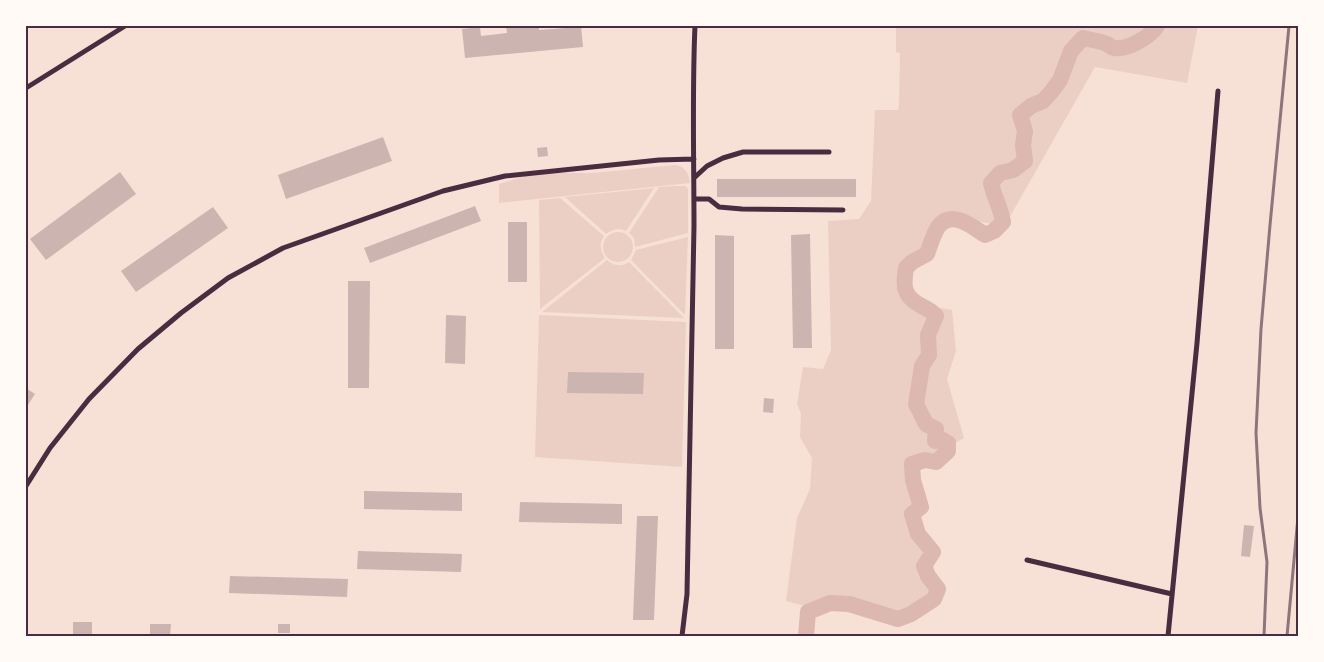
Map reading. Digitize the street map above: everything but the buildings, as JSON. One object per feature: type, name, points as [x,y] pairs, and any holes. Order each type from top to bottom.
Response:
[{"type":"street","points":[[26,88],[125,26]]},
{"type":"street","points":[[682,636],[687,583],[695,26]]},
{"type":"street","points":[[1168,636],[1197,343],[1218,91]]},
{"type":"street","points":[[694,178],[707,166],[742,152],[829,152]]},
{"type":"street","points":[[26,486],[50,448],[89,399],[138,349],[228,278],[283,248],[443,191],[505,176],[659,160],[694,159]]},
{"type":"street","points":[[694,199],[709,199],[719,207],[843,210]]},
{"type":"street","points":[[1027,560],[1172,594]]},
{"type":"shaded area","points":[[896,26],[1198,26],[1187,83],[1095,67],[1004,227],[951,215],[936,222],[924,249],[899,268],[900,291],[906,301],[952,310],[956,351],[947,379],[964,438],[940,452],[905,462],[912,504],[905,516],[926,553],[921,564],[932,591],[930,598],[905,613],[894,614],[842,599],[809,607],[786,601],[797,518],[810,489],[812,458],[800,437],[801,414],[797,404],[803,367],[823,369],[831,350],[828,221],[859,219],[871,201],[875,110],[898,110],[899,105],[900,53],[896,52]]},
{"type":"shaded area","points":[[675,165],[686,171],[690,183],[499,203],[499,184],[536,173],[592,173]]},
{"type":"shaded area","points":[[685,186],[688,189],[688,233],[635,247],[634,238],[629,233],[659,187]]},
{"type":"shaded area","points":[[654,188],[626,231],[616,230],[606,234],[565,197]]},
{"type":"shaded area","points":[[560,198],[604,236],[601,247],[605,258],[540,309],[539,200]]},
{"type":"shaded area","points":[[618,232],[629,236],[633,247],[629,258],[618,262],[607,258],[603,247],[607,236]]},
{"type":"shaded area","points":[[688,237],[685,315],[631,260],[636,250]]},
{"type":"shaded area","points":[[607,260],[618,265],[629,262],[684,318],[542,312]]},
{"type":"shaded area","points":[[539,315],[686,322],[682,467],[535,457]]},
{"type":"waterway","points":[[806,636],[808,612],[830,603],[849,604],[898,619],[911,614],[934,599],[938,589],[924,566],[933,552],[918,534],[912,514],[921,507],[913,480],[912,464],[925,460],[936,462],[948,451],[948,443],[943,440],[935,441],[936,429],[926,424],[916,404],[922,366],[929,355],[928,335],[936,316],[914,302],[907,294],[906,268],[927,254],[936,230],[949,219],[962,221],[985,235],[994,231],[1003,222],[991,183],[1000,173],[1013,170],[1025,161],[1023,145],[1025,131],[1020,115],[1031,106],[1043,101],[1052,91],[1060,80],[1071,51],[1083,38],[1104,43],[1113,48],[1120,48],[1139,42],[1157,26]]},
{"type":"railway","points":[[1264,636],[1267,562],[1260,508],[1256,433],[1261,329],[1289,26]]},
{"type":"railway","points":[[1287,636],[1298,517]]}]
